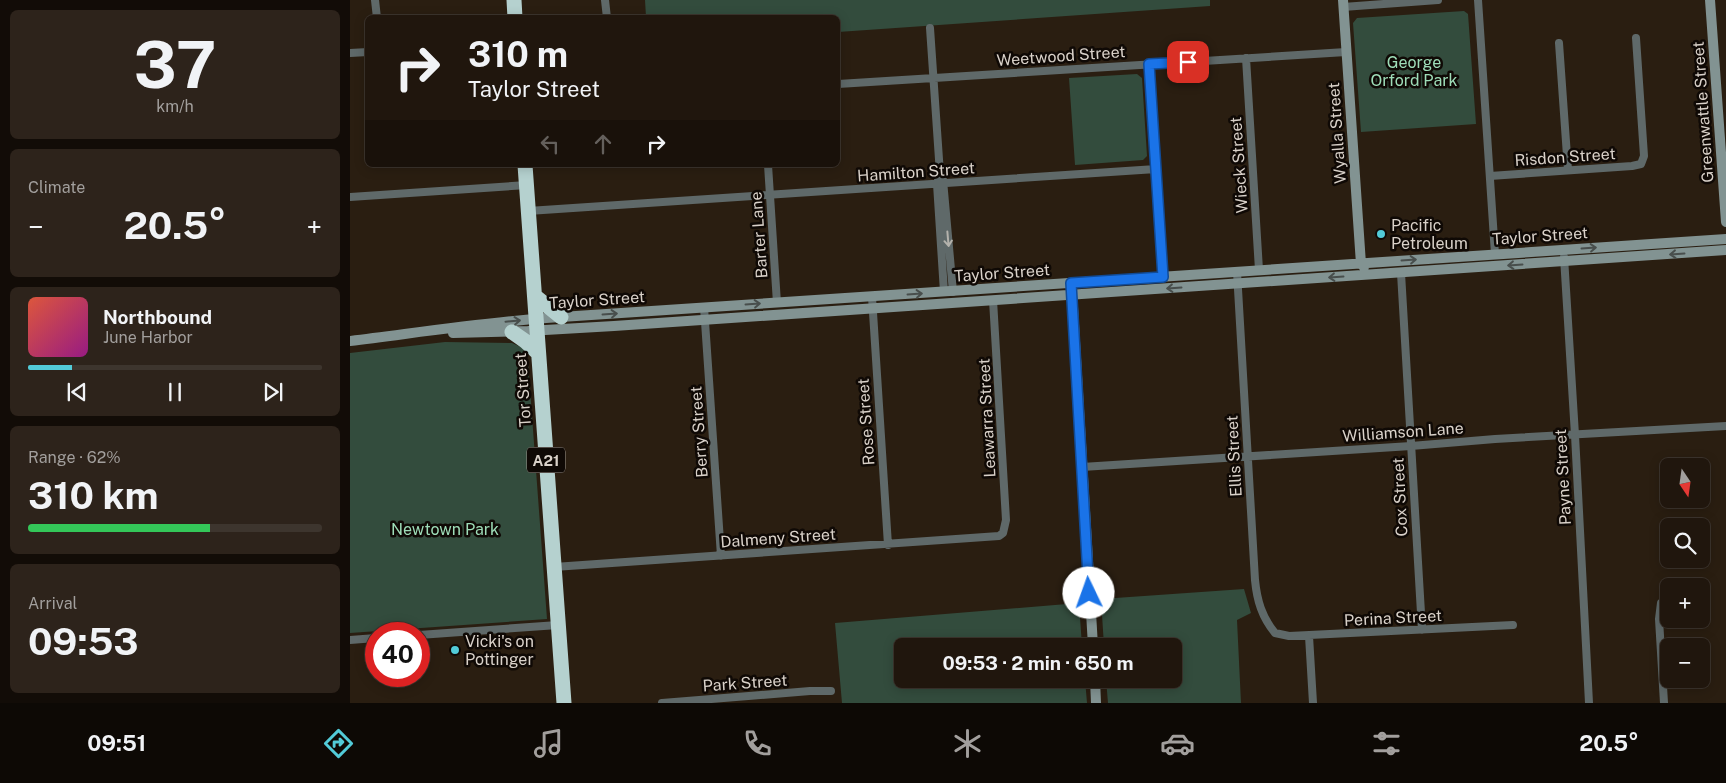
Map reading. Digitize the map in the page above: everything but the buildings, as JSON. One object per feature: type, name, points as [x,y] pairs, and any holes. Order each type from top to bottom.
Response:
[{"type":"highway","points":[[514,0],[515,15]]},
{"type":"highway","name":"Tor Street","points":[[525,167],[564,703]]},
{"type":"highway","points":[[535,296],[561,317]]},
{"type":"highway","points":[[512,332],[525,340],[538,353]]},
{"type":"main road","name":"Greenwattle Street","points":[[1710,0],[1726,222]]},
{"type":"main road","name":"Wyalla Street","points":[[1343,4],[1361,264]]},
{"type":"main road","name":"Taylor Street","points":[[430,332],[512,332],[561,317],[1726,239]]},
{"type":"main road","name":"Taylor Street","points":[[350,341],[449,328],[705,320],[1726,250]]},
{"type":"main road","points":[[1361,264],[1366,270],[1392,270],[1401,273]]},
{"type":"main road","points":[[1071,283],[1092,638]]},
{"type":"main road","points":[[1095,688],[1096,703]]},
{"type":"street","points":[[375,0],[376,15]]},
{"type":"street","points":[[605,0],[607,15]]},
{"type":"street","points":[[1343,4],[1438,0]]},
{"type":"street","points":[[1478,0],[1495,254]]},
{"type":"street","points":[[930,28],[948,292]]},
{"type":"street","name":"Risdon Street","points":[[1490,176],[1641,164],[1644,156],[1636,38]]},
{"type":"street","points":[[1559,43],[1568,170]]},
{"type":"street","points":[[350,53],[365,52]]},
{"type":"street","name":"Weetwood Street","points":[[840,84],[1346,52]]},
{"type":"street","name":"Wieck Street","points":[[1246,58],[1259,270]]},
{"type":"street","points":[[1149,64],[1163,277]]},
{"type":"street","name":"Barter Lane","points":[[768,167],[777,303]]},
{"type":"street","name":"Hamilton Street","points":[[528,211],[1156,169]]},
{"type":"street","points":[[350,198],[527,184]]},
{"type":"street","name":"Payne Street","points":[[1564,250],[1589,703]]},
{"type":"street","name":"Ellis Street","points":[[1237,272],[1256,594],[1266,622],[1275,634]]},
{"type":"street","name":"Cox Street","points":[[1401,273],[1422,630]]},
{"type":"street","name":"Rose Street","points":[[872,297],[888,545]]},
{"type":"street","name":"Leawarra Street","points":[[993,300],[1006,520],[1004,533]]},
{"type":"street","name":"Berry Street","points":[[704,307],[721,556]]},
{"type":"street","name":"Williamson Lane","points":[[1082,467],[1495,439],[1726,426]]},
{"type":"street","name":"Dalmeny Street","points":[[554,567],[888,545],[992,537],[1004,533]]},
{"type":"street","points":[[430,634],[558,625]]},
{"type":"street","name":"Perina Street","points":[[1275,634],[1309,636],[1512,625]]},
{"type":"street","points":[[1660,628],[1664,703]]},
{"type":"street","points":[[1309,636],[1313,703]]},
{"type":"street","points":[[350,640],[365,639]]},
{"type":"street","name":"Park Street","points":[[662,703],[831,691]]},
{"type":"green space","points":[[645,0],[1210,0],[1210,6],[840,32],[840,15],[646,15]]},
{"type":"green space","name":"George Orford Park","points":[[1464,11],[1468,14],[1476,124],[1361,132],[1353,23],[1357,18]]},
{"type":"green space","points":[[1137,74],[1142,78],[1147,156],[1143,160],[1075,165],[1069,78]]},
{"type":"green space","name":"Newtown Park","points":[[445,342],[512,343],[523,348],[528,362],[547,619],[430,627],[430,622],[365,622],[365,632],[350,633],[350,353]]},
{"type":"green space","points":[[1244,589],[1251,613],[1237,620],[1241,703],[1108,703],[1107,688],[1182,688],[1182,638],[1103,638],[1101,599]]},
{"type":"green space","points":[[1079,603],[1081,638],[894,638],[894,688],[1086,688],[1087,703],[842,703],[835,623]]},
{"type":"place","name":"Pacific Petroleum","points":[[1381,234]]},
{"type":"place","name":"Vicki's on Pottinger","points":[[455,650]]},
{"type":"route","points":[[1089,593],[1071,283],[1163,277],[1149,64],[1188,62]]}]
